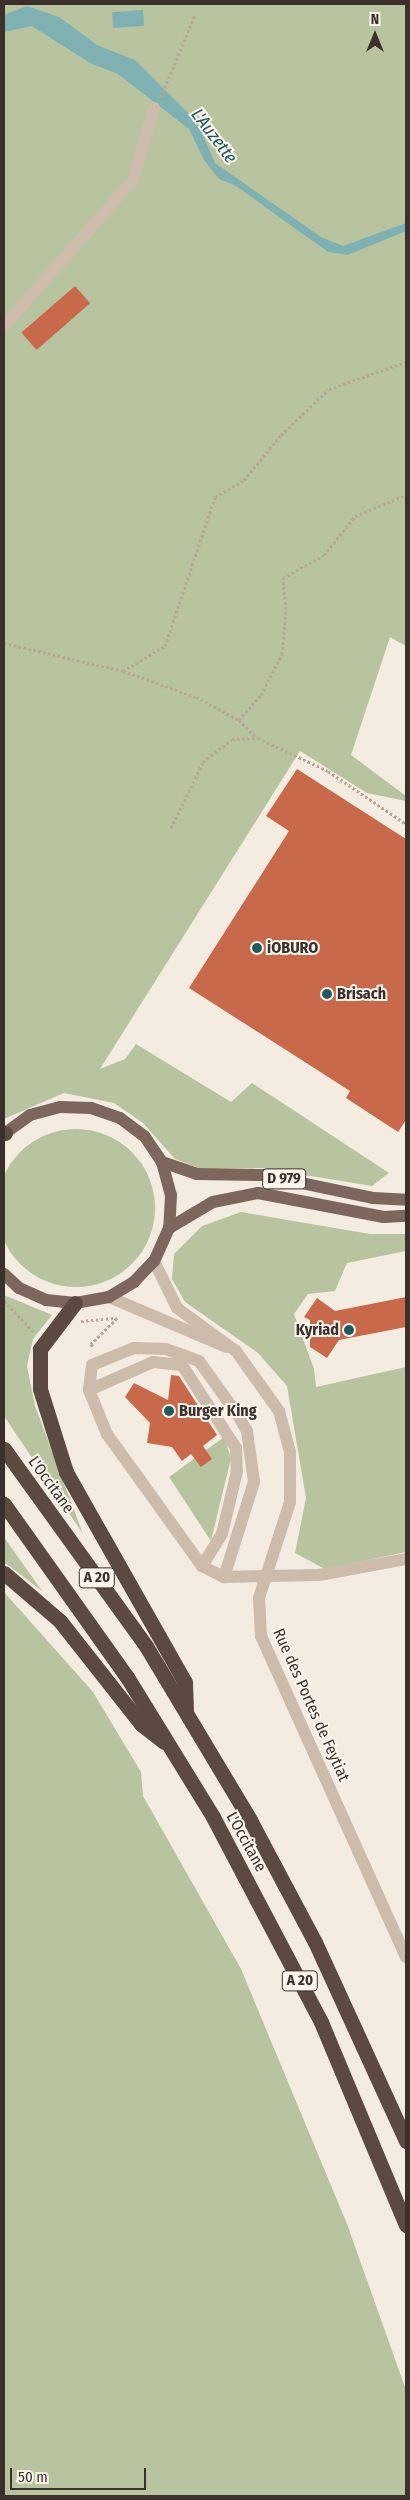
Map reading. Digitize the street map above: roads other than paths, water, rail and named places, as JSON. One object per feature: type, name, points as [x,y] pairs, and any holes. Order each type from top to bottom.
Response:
[{"type":"highway","points":[[75,1303],[40,1349],[40,1389],[66,1472],[185,1682],[186,1710]]},
{"type":"highway","name":"L'Occitane","points":[[4,1449],[146,1646],[186,1710],[315,1942],[406,2141]]},
{"type":"highway","name":"L'Occitane","points":[[4,1504],[88,1619],[172,1748],[322,2022],[406,2224]]},
{"type":"highway","points":[[4,1573],[60,1620],[141,1724],[172,1748]]},
{"type":"main road","points":[[4,1133],[30,1116],[60,1107],[91,1108],[132,1127],[162,1162],[171,1195],[169,1228],[154,1262],[134,1282],[109,1297],[75,1303],[46,1300],[19,1288],[4,1274]]},
{"type":"main road","name":"D 979","points":[[162,1162],[197,1174],[263,1175],[374,1198],[406,1200]]},
{"type":"main road","name":"D 979","points":[[169,1228],[214,1202],[258,1193],[384,1217],[406,1216]]},
{"type":"street","points":[[4,326],[133,180],[154,108]]},
{"type":"street","name":"Rue des Portes de Feytiat","points":[[154,1262],[177,1308],[236,1351],[280,1411],[290,1452],[290,1502],[266,1575],[257,1617],[261,1636],[406,1957]]},
{"type":"street","points":[[109,1297],[236,1351]]},
{"type":"street","points":[[224,1577],[254,1482],[247,1431],[199,1361],[166,1349],[134,1348],[92,1365],[89,1390],[107,1434],[202,1566],[224,1577],[319,1575],[406,1559]]},
{"type":"street","points":[[89,1390],[152,1362],[182,1365],[236,1448],[237,1471],[222,1534],[202,1566]]},
{"type":"water","points":[[27,6],[59,17],[97,45],[135,60],[198,123],[215,163],[321,237],[343,246],[406,223],[406,231],[348,255],[328,252],[236,186],[219,179],[204,160],[189,129],[118,74],[90,63],[32,26],[4,32],[4,15]]},
{"type":"water","points":[[143,10],[144,26],[113,28],[112,12]]},
{"type":"place","name":"iOBURO","points":[[257,948]]},
{"type":"place","name":"Brisach","points":[[327,994]]},
{"type":"place","name":"Kyriad","points":[[349,1330]]},
{"type":"place","name":"Burger King","points":[[169,1411]]},
{"type":"water label","name":"L'Auzette","points":[[214,136]]}]
